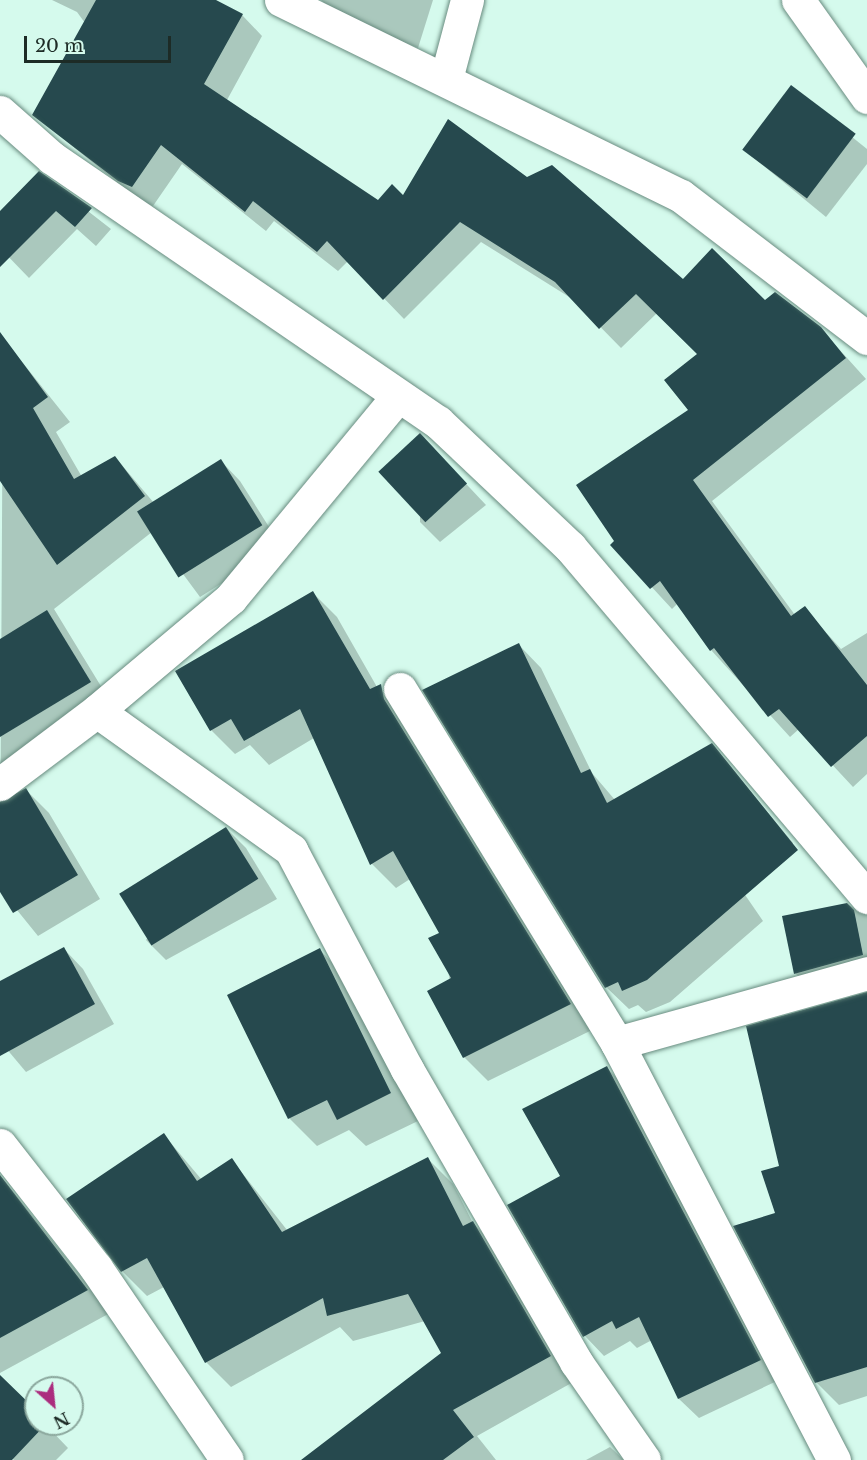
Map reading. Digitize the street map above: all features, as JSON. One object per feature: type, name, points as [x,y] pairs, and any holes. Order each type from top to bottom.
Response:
[{"type":"street","points":[[281,0],[681,196],[867,338]]},
{"type":"street","points":[[446,79],[467,0]]},
{"type":"street","points":[[798,0],[867,97]]},
{"type":"street","points":[[0,112],[62,165],[438,422],[570,547],[867,897]]},
{"type":"street","points":[[0,784],[97,711],[231,598],[398,396]]},
{"type":"street","points":[[400,690],[617,1043],[834,1460]]},
{"type":"street","points":[[97,711],[291,850],[407,1069],[576,1362],[644,1460]]},
{"type":"street","points":[[617,1043],[867,973]]},
{"type":"street","points":[[0,1145],[96,1268],[227,1460]]},
{"type":"building","points":[[96,0],[216,0],[243,14],[204,84],[378,200],[392,184],[403,195],[448,119],[527,177],[552,165],[683,279],[712,248],[765,300],[775,292],[821,327],[846,358],[693,480],[791,616],[805,606],[867,685],[867,736],[831,767],[779,709],[768,717],[714,648],[710,651],[660,581],[650,589],[610,545],[614,541],[576,485],[688,410],[664,380],[697,354],[636,294],[599,329],[555,282],[460,222],[383,300],[327,241],[317,252],[253,201],[245,212],[161,145],[132,187],[118,181],[32,115]]},
{"type":"building","points":[[791,85],[856,134],[807,198],[742,150]]},
{"type":"building","points":[[39,171],[92,208],[75,227],[56,211],[0,267],[0,211]]},
{"type":"building","points":[[0,332],[48,397],[33,408],[74,479],[115,456],[145,496],[57,565],[0,481]]},
{"type":"building","points":[[420,433],[467,483],[425,522],[378,472]]},
{"type":"building","points":[[221,459],[262,525],[178,578],[137,511]]},
{"type":"building","points":[[313,591],[370,689],[381,684],[384,699],[571,1004],[463,1058],[427,991],[451,978],[428,938],[439,933],[393,851],[370,865],[300,709],[244,741],[231,719],[210,731],[175,671]]},
{"type":"building","points":[[47,610],[91,682],[0,737],[0,639]]},
{"type":"building","points":[[519,643],[581,773],[590,769],[607,803],[712,743],[798,850],[647,980],[622,991],[618,982],[605,988],[422,690]]},
{"type":"building","points":[[26,788],[78,875],[13,913],[0,892],[0,802]]},
{"type":"building","points":[[226,827],[258,879],[151,946],[119,894]]},
{"type":"building","points":[[847,903],[854,910],[863,955],[794,974],[782,916]]},
{"type":"building","points":[[64,947],[95,1004],[0,1056],[0,981]]},
{"type":"building","points":[[320,948],[391,1093],[337,1120],[327,1100],[288,1119],[227,995]]},
{"type":"building","points":[[867,992],[867,1367],[815,1383],[733,1226],[775,1213],[761,1171],[779,1166],[746,1026]]},
{"type":"building","points":[[607,1066],[761,1360],[678,1399],[639,1317],[616,1329],[612,1321],[583,1337],[507,1205],[560,1176],[522,1109]]},
{"type":"building","points":[[164,1133],[197,1181],[232,1158],[282,1232],[428,1157],[463,1226],[473,1221],[551,1356],[453,1410],[474,1437],[443,1460],[301,1460],[441,1353],[408,1294],[327,1316],[323,1298],[205,1363],[147,1258],[121,1272],[66,1199]]},
{"type":"building","points":[[0,1175],[88,1290],[0,1338]]},
{"type":"building","points":[[0,1375],[24,1398],[24,1436],[35,1436],[12,1460],[0,1460]]}]
